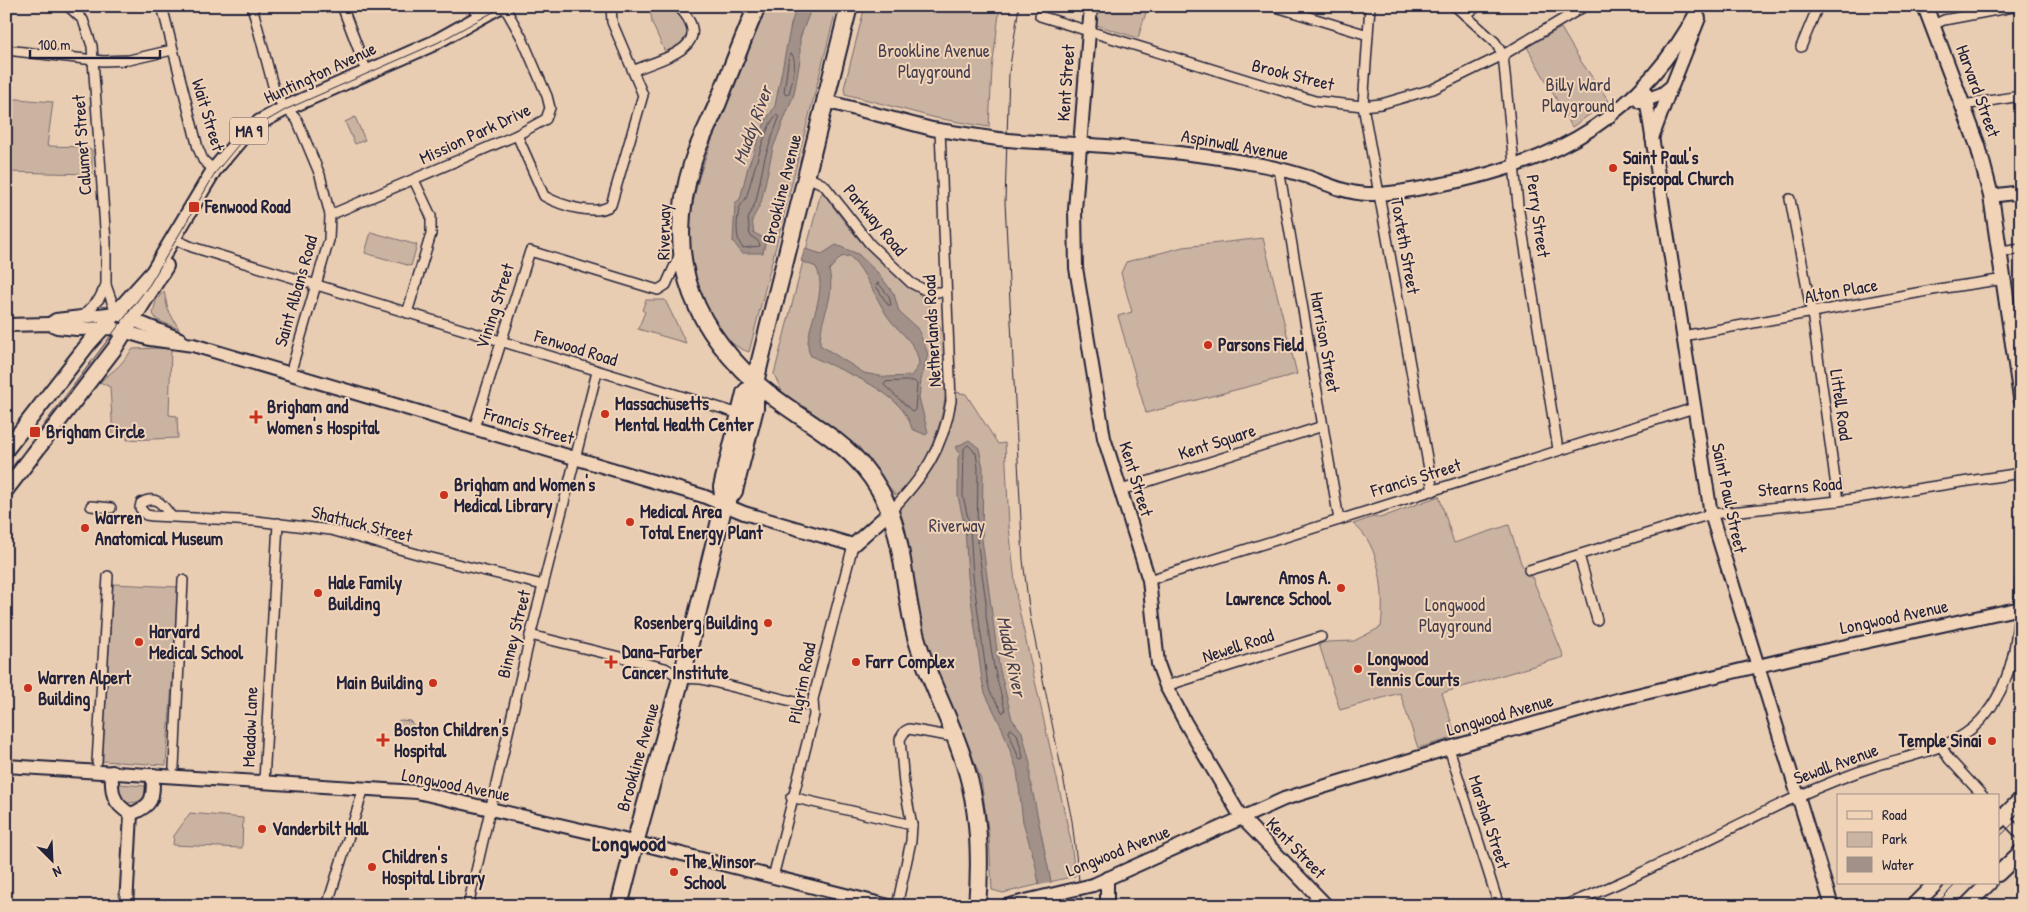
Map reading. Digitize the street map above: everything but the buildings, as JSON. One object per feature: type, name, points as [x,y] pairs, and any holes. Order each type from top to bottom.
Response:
[{"type":"highway","name":"Riverway","points":[[742,41],[749,6]]},
{"type":"highway","name":"Riverway","points":[[757,6],[690,172],[681,218],[681,251],[689,290],[701,318],[725,351],[755,383],[834,439],[854,457],[871,476],[890,512],[900,540],[907,597],[916,637],[933,686],[967,770],[974,805],[978,854],[977,906]]},
{"type":"highway","name":"Brookline Avenue","points":[[724,504],[734,491],[737,482],[757,403],[755,383],[849,6]]},
{"type":"highway","name":"Brookline Avenue","points":[[620,906],[635,843],[681,678],[724,504],[722,487],[745,393],[755,383]]},
{"type":"main road","name":"Huntington Avenue","points":[[6,450],[102,329],[153,272],[214,170],[243,136],[260,122],[286,108],[432,44],[476,12],[500,6]]},
{"type":"main road","name":"Kent Street","points":[[1091,6],[1075,218],[1076,268],[1100,419],[1149,580],[1156,655],[1166,686],[1242,817],[1327,906]]},
{"type":"main road","name":"Harvard Street","points":[[1925,6],[1934,25],[1978,146],[1991,196],[2018,357],[2021,398]]},
{"type":"main road","name":"Aspinwall Avenue","points":[[825,101],[940,130],[1019,141],[1181,152],[1279,169],[1355,193],[1379,193],[1456,182],[1514,166],[1578,138],[1622,109],[1662,94],[1671,87],[1698,24],[1698,7]]},
{"type":"main road","name":"Aspinwall Avenue","points":[[1622,109],[1675,50],[1698,7]]},
{"type":"main road","name":"Saint Paul Street","points":[[1644,85],[1710,514],[1832,906]]},
{"type":"main road","points":[[1652,138],[1671,87]]},
{"type":"main road","points":[[1991,196],[2021,192]]},
{"type":"main road","name":"Huntington Avenue","points":[[6,490],[53,431],[130,326],[167,264],[174,239]]},
{"type":"main road","points":[[50,324],[56,320],[116,313],[130,326]]},
{"type":"main road","points":[[6,325],[50,324],[57,327],[102,329],[130,326]]},
{"type":"main road","name":"Francis Street","points":[[130,326],[575,458],[724,504],[744,513],[853,545]]},
{"type":"main road","points":[[853,545],[890,512]]},
{"type":"main road","name":"Longwood Avenue","points":[[1006,906],[1093,885],[1242,817],[1284,800],[1449,748],[1620,699],[2020,609]]},
{"type":"main road","name":"Longwood Avenue","points":[[6,766],[417,792],[773,877],[871,904],[889,906]]},
{"type":"main road","points":[[112,772],[113,798],[118,806],[130,814]]},
{"type":"main road","points":[[130,814],[148,805],[152,800],[153,775]]},
{"type":"main road","points":[[2000,817],[2021,800]]},
{"type":"main road","points":[[126,906],[130,814]]},
{"type":"main road","points":[[2000,872],[2021,852]]},
{"type":"main road","points":[[1107,878],[1107,906]]},
{"type":"main road","points":[[1913,906],[1935,884]]},
{"type":"main road","points":[[1966,906],[1988,884]]},
{"type":"street","name":"Calumet Street","points":[[68,6],[83,20],[92,46],[106,242],[106,284],[116,313]]},
{"type":"street","name":"Wait Street","points":[[162,6],[199,152],[203,160],[214,170]]},
{"type":"street","name":"Saint Albans Road","points":[[252,6],[276,97],[297,120],[315,161],[330,216],[329,240],[290,374]]},
{"type":"street","points":[[342,6],[367,72]]},
{"type":"street","name":"Mission Park Drive","points":[[330,216],[543,122],[548,115],[550,106],[522,38],[504,6]]},
{"type":"street","points":[[517,135],[544,196],[591,211],[606,208],[613,201],[643,103],[643,91],[612,22],[611,6]]},
{"type":"street","points":[[634,70],[678,52],[689,43],[693,32],[692,25],[678,6]]},
{"type":"street","points":[[1274,6],[1368,35]]},
{"type":"street","name":"Toxteth Street","points":[[1370,6],[1363,106],[1433,491]]},
{"type":"street","points":[[1455,6],[1495,42],[1503,55]]},
{"type":"street","points":[[1465,15],[1478,6]]},
{"type":"street","name":"Brook Street","points":[[1040,16],[1315,101],[1363,106],[1381,104],[1433,89],[1503,55],[1585,6]]},
{"type":"street","points":[[1801,47],[1818,6]]},
{"type":"street","points":[[1934,25],[1944,20],[2016,6]]},
{"type":"street","points":[[6,50],[93,60],[130,60],[172,50]]},
{"type":"street","name":"Perry Street","points":[[1503,55],[1514,166],[1558,449]]},
{"type":"street","points":[[1963,105],[2021,96]]},
{"type":"street","name":"Netherlands Road","points":[[890,512],[925,472],[938,450],[946,427],[952,391],[940,130]]},
{"type":"street","name":"Harrison Street","points":[[1279,169],[1339,520]]},
{"type":"street","name":"Parkway Road","points":[[806,176],[824,185],[864,236],[911,283],[929,292],[946,292]]},
{"type":"street","points":[[407,313],[431,234],[431,216],[414,180]]},
{"type":"street","name":"Littell Road","points":[[1790,199],[1812,313],[1838,501]]},
{"type":"street","name":"Fenwood Road","points":[[174,239],[192,247],[316,286],[740,414]]},
{"type":"street","points":[[2001,252],[2021,249]]},
{"type":"street","name":"Vining Street","points":[[474,428],[530,251],[648,289],[662,289],[681,251]]},
{"type":"street","name":"Alton Place","points":[[1683,336],[1938,289],[2005,279]]},
{"type":"street","points":[[83,316],[99,299],[106,284]]},
{"type":"street","name":"Binney Street","points":[[468,906],[530,635],[597,372]]},
{"type":"street","name":"Francis Street","points":[[1149,580],[1433,491],[1558,449],[1694,408]]},
{"type":"street","name":"Kent Square","points":[[1121,490],[1323,426]]},
{"type":"street","name":"Stearns Road","points":[[1529,570],[1710,514],[1838,501],[2021,473]]},
{"type":"street","points":[[91,506],[112,508]]},
{"type":"street","name":"Shattuck Street","points":[[171,516],[278,523],[332,530],[428,557],[543,585]]},
{"type":"street","name":"Meadow Lane","points":[[264,782],[278,523]]},
{"type":"street","name":"Pilgrim Road","points":[[773,877],[791,797],[795,792],[814,715],[812,706],[853,545]]},
{"type":"street","points":[[1579,555],[1597,620]]},
{"type":"street","name":"Sewall Avenue","points":[[1562,906],[1621,882],[1798,794],[1875,766],[1941,746],[1963,734],[1980,721],[2006,682],[2013,660],[2020,609],[2021,574]]},
{"type":"street","points":[[97,762],[108,576]]},
{"type":"street","points":[[174,767],[183,580]]},
{"type":"street","points":[[530,635],[665,668],[681,678],[704,680],[812,706]]},
{"type":"street","name":"Newell Road","points":[[1166,686],[1320,637]]},
{"type":"street","points":[[897,906],[911,841],[912,825],[904,784],[902,735],[909,729],[954,737]]},
{"type":"street","points":[[1941,746],[1949,759],[1981,794]]},
{"type":"street","name":"Marshal Street","points":[[1449,748],[1499,906]]},
{"type":"street","points":[[327,906],[364,788]]},
{"type":"street","points":[[791,797],[912,825]]},
{"type":"street","points":[[2000,817],[2021,835]]},
{"type":"green space","points":[[652,6],[669,6],[683,20],[686,26],[686,37],[682,42],[665,52],[652,23],[650,8]]},
{"type":"green space","points":[[765,6],[837,6],[749,352],[733,344],[720,332],[707,309],[695,274],[691,249],[691,225],[699,178],[707,154]]},
{"type":"green space","name":"Brookline Avenue Playground","points":[[865,6],[1000,6],[992,69],[989,127],[936,118],[845,94],[844,88]]},
{"type":"green space","points":[[1099,6],[1160,6],[1158,12],[1147,9],[1138,38],[1096,25]]},
{"type":"green space","name":"Billy Ward Playground","points":[[1561,28],[1580,60],[1609,101],[1572,127],[1527,47]]},
{"type":"green space","points":[[6,98],[53,102],[47,146],[87,147],[87,149],[92,150],[92,174],[6,172]]},
{"type":"green space","points":[[355,117],[365,140],[355,144],[345,122]]},
{"type":"green space","name":"Riverway","points":[[823,192],[865,246],[924,299],[937,319],[943,335],[947,370],[944,405],[940,422],[920,470],[902,491],[895,495],[859,447],[782,392],[774,374],[820,196]]},
{"type":"green space","points":[[371,232],[417,245],[411,266],[365,253]]},
{"type":"green space","name":"Parsons Field","points":[[1263,238],[1297,374],[1146,413],[1118,316],[1132,312],[1121,273],[1126,262],[1183,247]]},
{"type":"green space","points":[[164,291],[168,310],[179,329],[157,320],[153,314],[156,300]]},
{"type":"green space","points":[[646,300],[665,300],[686,343],[638,329],[645,312],[642,310]]},
{"type":"green space","points":[[133,349],[171,349],[169,415],[177,416],[178,438],[127,440],[127,435],[113,436],[110,387],[100,382],[119,366]]},
{"type":"green space","name":"Riverway","points":[[956,392],[966,394],[998,444],[1005,443],[1009,526],[1017,601],[1071,841],[1075,876],[1003,893],[992,890],[989,837],[981,780],[969,747],[935,674],[921,629],[911,562],[899,510],[923,482],[939,457],[949,428]]},
{"type":"green space","name":"Longwood Playground","points":[[1439,496],[1454,543],[1509,525],[1521,563],[1529,577],[1532,577],[1564,657],[1442,693],[1456,737],[1418,748],[1400,693],[1340,710],[1319,644],[1354,641],[1381,627],[1382,601],[1379,571],[1370,544],[1353,524],[1376,516],[1380,518]]},
{"type":"green space","points":[[113,584],[179,587],[166,765],[102,761]]},
{"type":"green space","points":[[400,720],[410,721],[415,727],[410,730],[399,727],[396,723]]},
{"type":"green space","points":[[119,784],[147,787],[144,799],[127,803],[119,795]]},
{"type":"green space","points":[[190,813],[243,818],[242,848],[173,845],[174,836]]},
{"type":"water","points":[[797,6],[812,6],[800,38],[800,60],[794,94],[773,148],[761,203],[752,220],[754,233],[766,239],[763,253],[742,253],[733,242],[735,203],[740,199],[748,167],[765,122],[775,106],[791,24]]},
{"type":"water","points":[[836,245],[858,254],[878,273],[894,294],[899,312],[918,329],[928,354],[921,380],[919,398],[928,432],[926,435],[912,429],[906,416],[897,404],[885,393],[855,376],[811,356],[808,348],[808,338],[818,303],[820,278],[816,267],[801,261],[805,249],[822,254]],"holes":[[[849,256],[854,261],[886,314],[915,350],[919,365],[911,376],[885,377],[864,373],[820,345],[822,324],[831,291],[829,270],[841,257]]]},
{"type":"water","points":[[969,440],[979,448],[983,468],[982,539],[999,666],[1012,719],[1022,732],[1030,763],[1030,779],[1056,906],[1038,906],[1039,884],[1035,862],[1023,822],[1017,770],[1002,728],[985,693],[982,680],[968,577],[965,528],[958,496],[958,458],[960,454],[956,447]]},
{"type":"pier","points":[[1054,882],[1058,905],[1036,906],[1036,886]]},
{"type":"tram line","points":[[6,475],[150,284],[216,172],[244,138],[261,124],[287,109],[439,42],[504,6]]},
{"type":"tram line","points":[[1019,6],[1009,73],[1005,202],[1023,560],[1030,616],[1072,821],[1082,906]]},
{"type":"tram line","points":[[2000,836],[2021,816]]},
{"type":"tram line","points":[[1934,906],[1956,884]]},
{"type":"place","name":"Saint Paul's Episcopal Church","points":[[1613,168]]},
{"type":"place","name":"Fenwood Road","points":[[194,207]]},
{"type":"place","name":"Parsons Field","points":[[1208,345]]},
{"type":"place","name":"Massachusetts Mental Health Center","points":[[605,414]]},
{"type":"place","name":"Brigham and Women's Hospital","points":[[256,417]]},
{"type":"place","name":"Brigham Circle","points":[[35,432]]},
{"type":"place","name":"Brigham and Women's Medical Library","points":[[444,495]]},
{"type":"place","name":"Medical Area Total Energy Plant","points":[[630,522]]},
{"type":"place","name":"Warren Anatomical Museum","points":[[85,528]]},
{"type":"place","name":"Amos A. Lawrence School","points":[[1341,588]]},
{"type":"place","name":"Hale Family Building","points":[[318,593]]},
{"type":"place","name":"Rosenberg Building","points":[[768,623]]},
{"type":"place","name":"Harvard Medical School","points":[[139,642]]},
{"type":"place","name":"Dana-Farber Cancer Institute","points":[[611,662]]},
{"type":"place","name":"Farr Complex","points":[[856,662]]},
{"type":"place","name":"Longwood Tennis Courts","points":[[1358,669]]},
{"type":"place","name":"Main Building","points":[[433,683]]},
{"type":"place","name":"Warren Alpert Building","points":[[28,688]]},
{"type":"place","name":"Boston Children's Hospital","points":[[383,740]]},
{"type":"place","name":"Temple Sinai","points":[[1992,741]]},
{"type":"place","name":"Vanderbilt Hall","points":[[262,829]]},
{"type":"place","name":"Children's Hospital Library","points":[[372,867]]},
{"type":"place","name":"The Winsor School","points":[[674,872]]},
{"type":"district","name":"Longwood","points":[[629,843]]},
{"type":"water label","name":"Muddy River","points":[[752,125]]},
{"type":"water label","name":"Muddy River","points":[[1012,656]]}]
